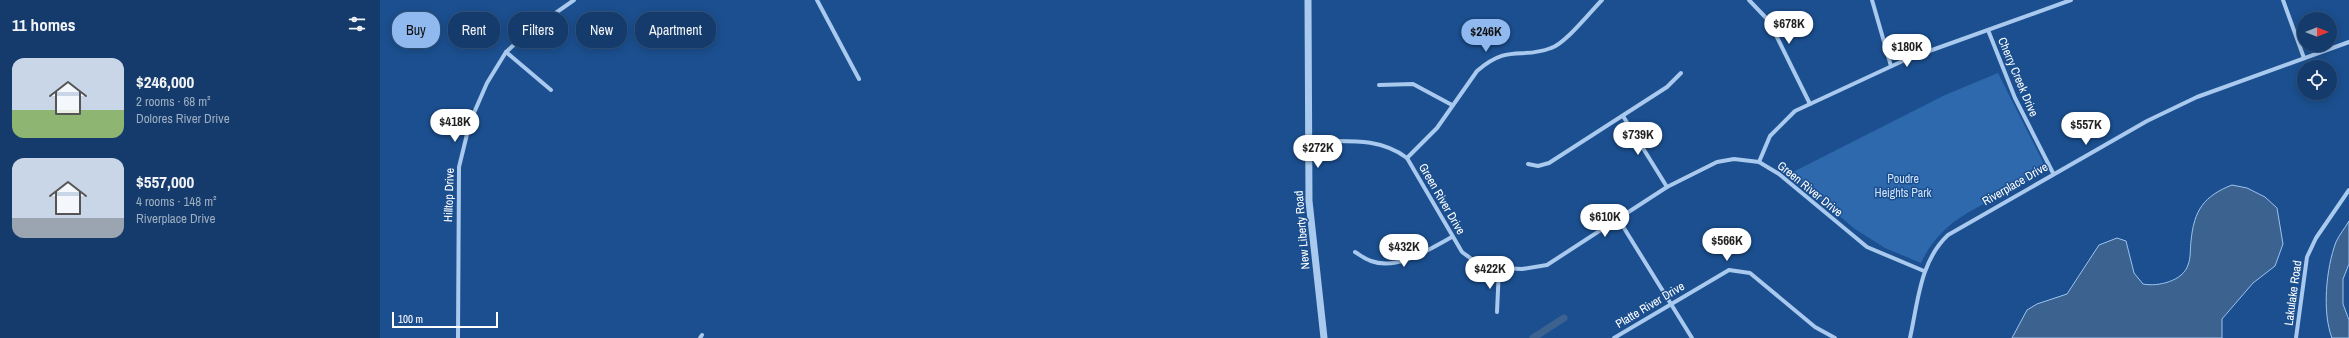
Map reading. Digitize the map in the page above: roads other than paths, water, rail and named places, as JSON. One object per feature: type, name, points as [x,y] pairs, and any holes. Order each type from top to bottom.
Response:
[{"type":"street","name":"Hilltop Drive","points":[[458,338],[458,188],[462,150],[470,122],[480,98],[506,52],[527,33],[574,0]]},
{"type":"street","points":[[817,0],[859,79]]},
{"type":"street","name":"New Liberty Road","points":[[1308,0],[1309,201],[1324,338]]},
{"type":"street","points":[[1407,158],[1437,128],[1452,104],[1477,71],[1485,64],[1505,53],[1552,48],[1602,0]]},
{"type":"street","points":[[1749,0],[1769,21],[1810,104]]},
{"type":"street","points":[[1872,0],[1891,66]]},
{"type":"street","points":[[1759,162],[1770,136],[1783,121],[1795,111],[1891,66],[2071,0]]},
{"type":"street","points":[[2283,0],[2304,58]]},
{"type":"street","name":"Cherry Creek Drive","points":[[1988,30],[2015,98],[2054,173]]},
{"type":"street","name":"Riverplace Drive","points":[[1910,338],[1924,271],[1938,245],[1948,235],[2054,173],[2178,105],[2349,42]]},
{"type":"street","points":[[506,52],[552,90]]},
{"type":"street","points":[[1528,164],[1538,166],[1549,163],[1667,87],[1681,73]]},
{"type":"street","points":[[1379,85],[1414,84],[1452,104]]},
{"type":"street","points":[[1623,116],[1667,187]]},
{"type":"street","name":"Green River Drive","points":[[1309,141],[1376,142],[1394,148],[1407,158],[1462,252],[1477,263],[1499,268],[1522,269],[1547,265],[1619,220],[1667,187],[1717,162],[1734,160],[1759,162],[1779,174],[1867,247],[1924,271]]},
{"type":"street","name":"Lakulake Road","points":[[2296,338],[2307,257],[2316,238],[2349,190]]},
{"type":"street","points":[[1619,220],[1692,338]]},
{"type":"street","points":[[1355,252],[1372,261],[1392,264],[1413,257],[1452,237]]},
{"type":"street","points":[[1497,312],[1499,268]]},
{"type":"street","name":"Platte River Drive","points":[[1614,338],[1729,270],[1750,272],[1815,327],[1835,338]]},
{"type":"waterway","points":[[1533,338],[1564,318]]},
{"type":"park label","name":"Poudre Heights Park","points":[[1903,186]]}]
